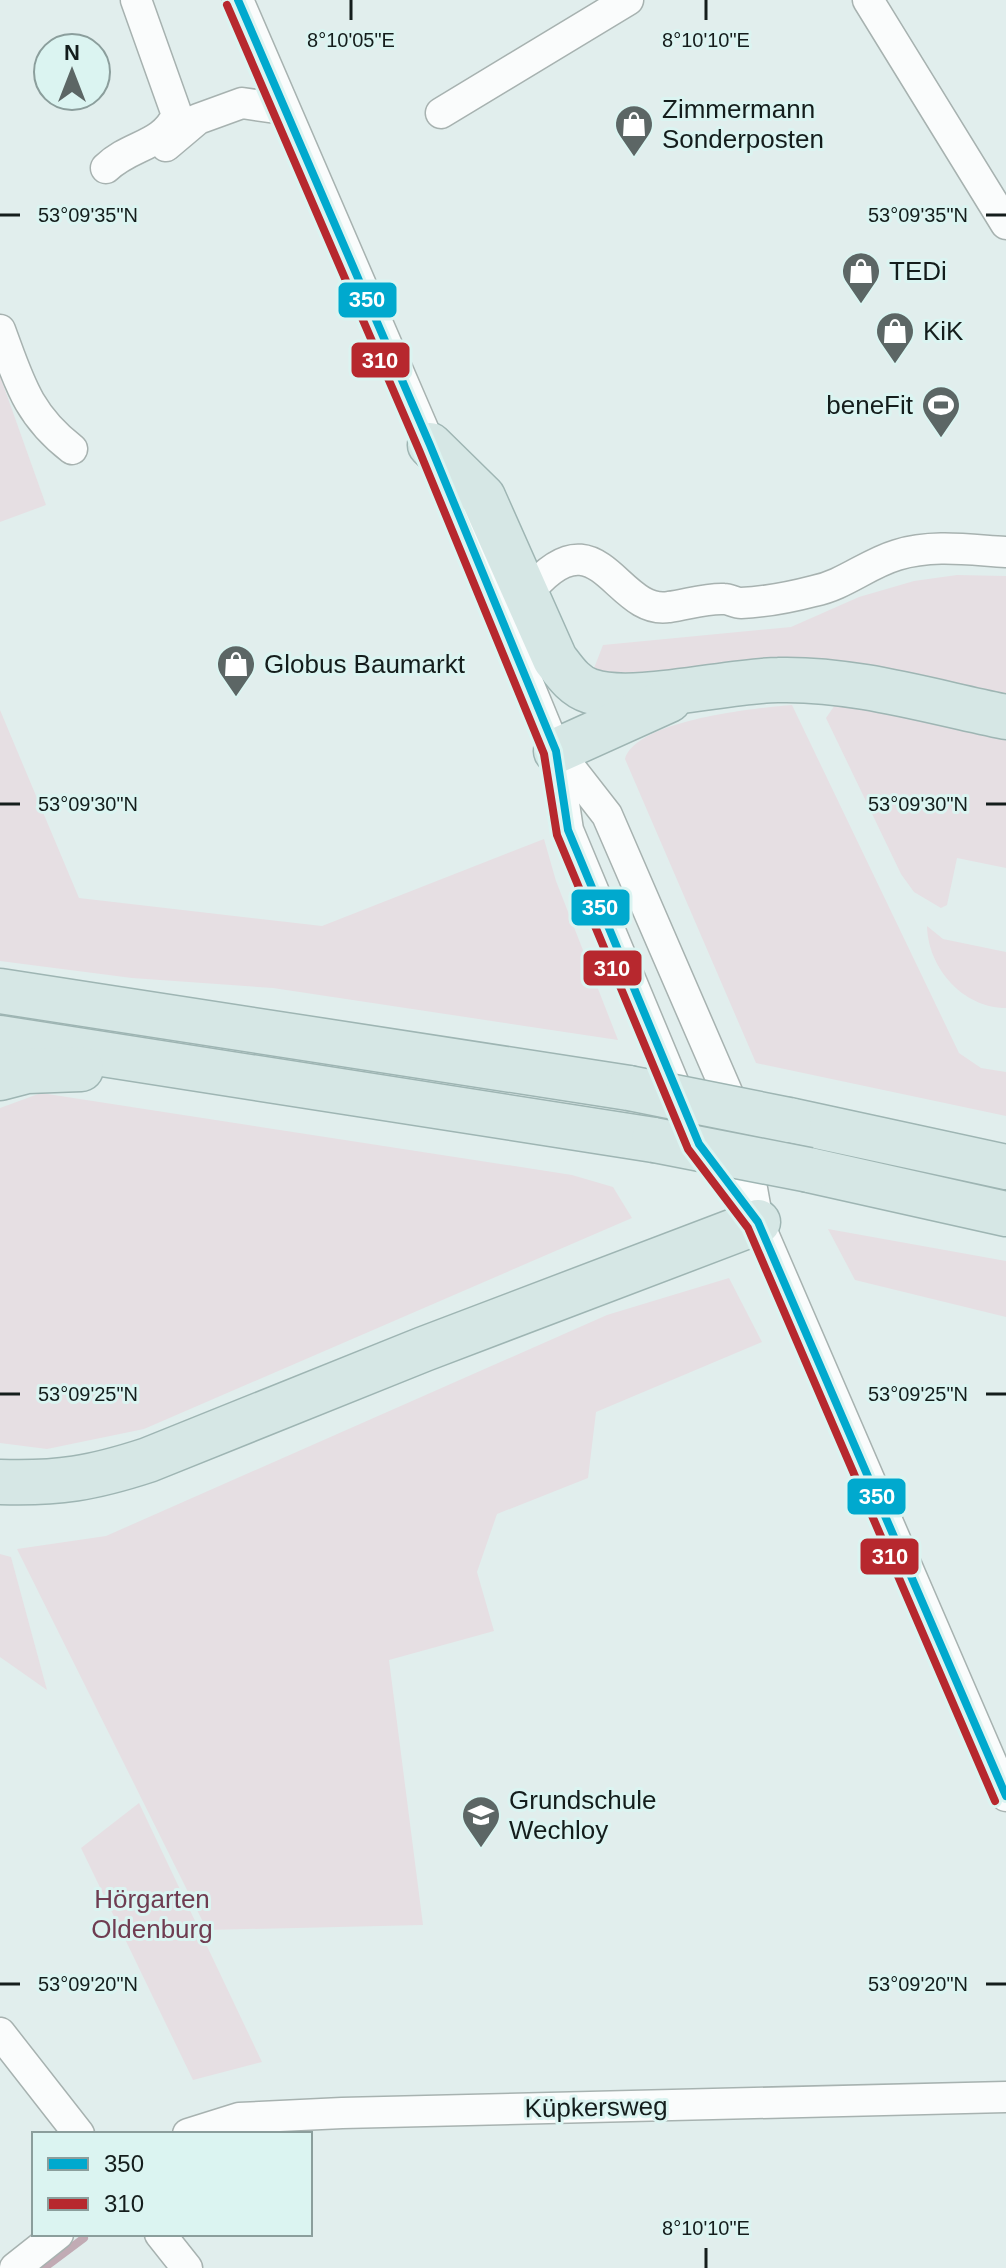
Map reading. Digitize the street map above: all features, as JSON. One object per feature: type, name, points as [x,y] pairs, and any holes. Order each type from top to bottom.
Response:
[{"type":"highway","points":[[430,445],[483,497],[555,659],[572,680],[591,692],[689,691],[778,680],[809,681],[873,690],[1006,717]]},
{"type":"highway","points":[[556,751],[689,691]]},
{"type":"highway","points":[[0,991],[629,1088],[995,1161]]},
{"type":"highway","points":[[0,1038],[654,1140],[809,1170],[1006,1214]]},
{"type":"highway","points":[[0,1078],[27,1071],[185,1066]]},
{"type":"highway","points":[[0,1482],[54,1484],[102,1475],[148,1460],[424,1349],[758,1222]]},
{"type":"street","points":[[136,0],[177,115],[169,132],[116,158],[106,168],[130,163],[173,142],[198,119],[242,103],[283,109]]},
{"type":"street","points":[[238,0],[430,445],[556,751],[568,830],[699,1144],[758,1222]]},
{"type":"street","points":[[441,113],[628,0]]},
{"type":"street","points":[[868,0],[1006,224]]},
{"type":"street","points":[[0,330],[20,384],[45,428],[72,449]]},
{"type":"street","points":[[527,594],[546,573],[569,563],[601,567],[638,600],[661,609],[725,599],[739,603],[835,586],[857,572],[898,554],[936,548],[1006,552]]},
{"type":"street","points":[[556,751],[607,815],[740,1122],[758,1222],[1006,1796]]},
{"type":"street","points":[[0,2033],[77,2132]]},
{"type":"street","name":"Küpkersweg","points":[[194,2132],[239,2118],[342,2113],[1006,2097]]},
{"type":"street","points":[[15,2268],[55,2236]]},
{"type":"street","points":[[162,2236],[187,2268]]},
{"type":"green space","points":[[0,376],[46,505],[0,522]]},
{"type":"green space","points":[[957,575],[1006,576],[1006,699],[639,683],[591,676],[603,645],[791,627],[859,597],[914,581]]},
{"type":"green space","points":[[792,705],[959,1053],[981,1068],[1006,1072],[1006,1116],[756,1063],[625,759],[634,746],[673,726],[726,713]]},
{"type":"green space","points":[[835,705],[1006,734],[1006,868],[957,858],[947,905],[941,908],[914,892],[901,874],[826,718]]},
{"type":"green space","points":[[0,710],[79,898],[322,926],[544,839],[556,881],[618,1040],[273,988],[132,978],[0,961]]},
{"type":"green space","points":[[927,926],[943,939],[1006,952],[1006,1008],[976,1001],[951,983],[934,957]]},
{"type":"green space","points":[[41,1093],[572,1175],[613,1187],[632,1218],[144,1429],[47,1449],[0,1443],[0,1108]]},
{"type":"green space","points":[[828,1229],[1006,1261],[1006,1317],[855,1280]]},
{"type":"green space","points":[[729,1278],[762,1342],[596,1412],[588,1478],[497,1514],[477,1572],[494,1631],[389,1660],[423,1925],[207,1930],[17,1549],[106,1536],[607,1315]]},
{"type":"green space","points":[[0,1554],[11,1557],[47,1690],[0,1657]]},
{"type":"green space","name":"Hörgarten Oldenburg","points":[[139,1803],[262,2062],[193,2080],[81,1848]]},
{"type":"waterway","points":[[44,2268],[84,2238]]},
{"type":"transit line","name":"350","points":[[238,0],[430,445],[556,751],[568,830],[699,1144],[758,1222],[1006,1796]]},
{"type":"transit line","name":"310","points":[[227,5],[419,450],[544,754],[557,835],[688,1149],[748,1228],[995,1801]]},
{"type":"place","name":"Zimmermann Sonderposten","points":[[634,158]]},
{"type":"place","name":"TEDi","points":[[861,305]]},
{"type":"place","name":"KiK","points":[[895,365]]},
{"type":"place","name":"beneFit","points":[[941,439]]},
{"type":"place","name":"Globus Baumarkt","points":[[236,698]]},
{"type":"place","name":"Grundschule Wechloy","points":[[481,1849]]}]
